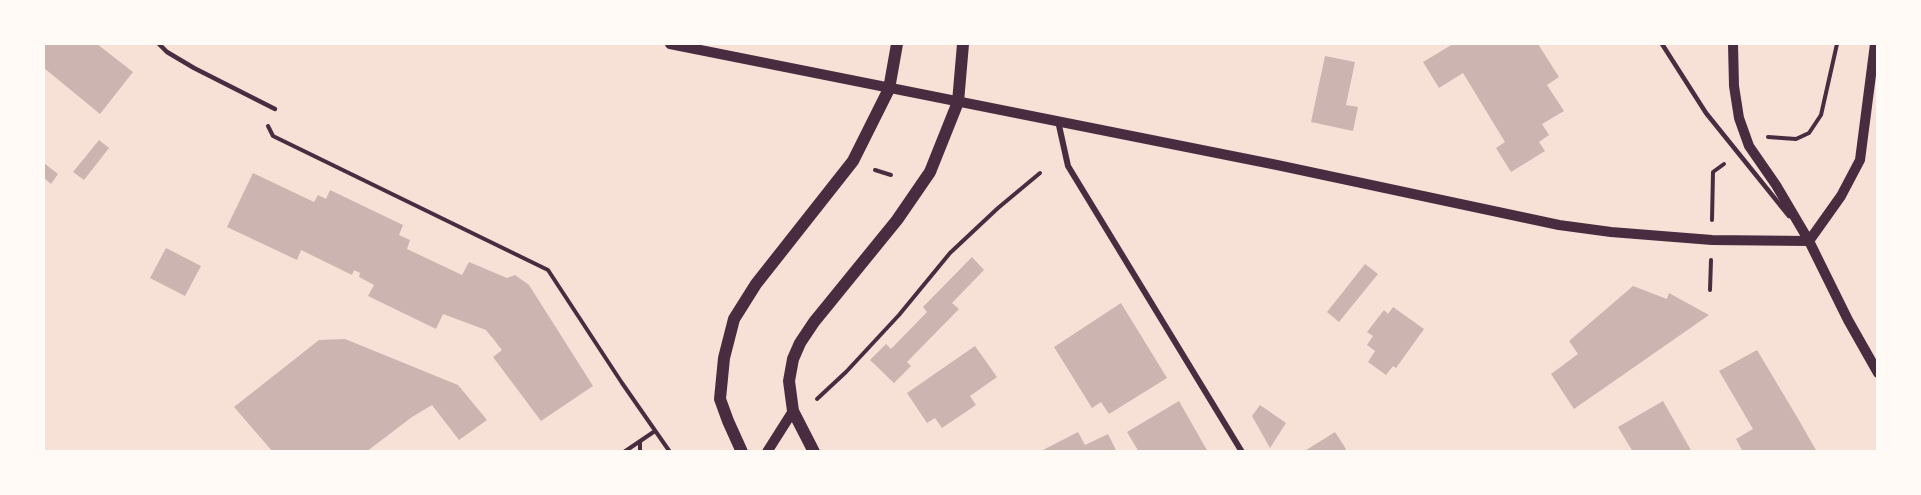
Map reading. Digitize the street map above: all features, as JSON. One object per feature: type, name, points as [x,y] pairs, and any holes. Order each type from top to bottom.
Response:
[{"type":"main road","points":[[742,452],[720,399],[724,358],[734,319],[756,284],[853,162],[889,89],[897,44]]},
{"type":"main road","points":[[814,452],[793,411],[789,381],[792,359],[814,322],[897,220],[930,172],[958,102],[963,44]]},
{"type":"street","points":[[669,44],[1058,121],[1559,225],[1611,232],[1712,240],[1809,241]]},
{"type":"street","points":[[1733,44],[1737,107],[1749,146],[1776,185],[1809,241],[1848,320],[1878,373]]},
{"type":"street","points":[[1809,241],[1841,196],[1860,160],[1875,44]]},
{"type":"street","points":[[1058,121],[1068,166],[1242,452]]},
{"type":"street","points":[[767,452],[793,411]]},
{"type":"lane","points":[[159,44],[185,63],[275,109]]},
{"type":"lane","points":[[1662,44],[1706,113],[1809,241]]},
{"type":"path","points":[[256,101],[273,136],[548,270],[670,452]]},
{"type":"path","points":[[875,170],[891,175]]},
{"type":"path","points":[[817,399],[846,372],[899,315],[950,253],[1040,173]]},
{"type":"path","points":[[624,452],[655,431]]},
{"type":"path","points":[[640,441],[640,452]]},
{"type":"building","points":[[44,44],[97,44],[133,72],[100,114],[44,68]]},
{"type":"building","points":[[1453,44],[1538,44],[1559,77],[1547,85],[1564,111],[1542,124],[1549,135],[1539,142],[1545,151],[1511,172],[1496,148],[1505,142],[1463,73],[1439,88],[1423,62]]},
{"type":"building","points":[[1325,56],[1355,62],[1346,105],[1358,107],[1353,131],[1311,122]]},
{"type":"building","points":[[99,140],[109,148],[84,180],[73,172]]},
{"type":"building","points":[[44,163],[58,174],[51,184],[44,178]]},
{"type":"building","points":[[253,173],[314,202],[318,195],[326,199],[330,190],[403,225],[399,235],[410,240],[407,249],[462,275],[469,262],[507,278],[515,275],[529,285],[593,386],[541,421],[493,357],[502,350],[486,330],[443,314],[436,329],[368,296],[374,285],[359,277],[360,273],[354,270],[352,275],[301,250],[297,260],[227,227]]},
{"type":"building","points":[[166,248],[201,266],[185,296],[150,278]]},
{"type":"building","points":[[972,257],[984,270],[952,303],[959,309],[907,362],[911,366],[894,383],[870,360],[886,344],[891,349],[927,312],[923,307]]},
{"type":"building","points":[[1365,264],[1378,274],[1339,322],[1327,312]]},
{"type":"building","points":[[1633,286],[1667,299],[1669,293],[1709,315],[1574,409],[1551,374],[1578,354],[1569,341]]},
{"type":"building","points":[[1121,303],[1167,378],[1109,414],[1101,402],[1092,408],[1054,347]]},
{"type":"building","points":[[1393,307],[1424,329],[1396,368],[1393,366],[1386,375],[1368,362],[1375,351],[1367,345],[1373,336],[1367,332],[1384,310],[1388,314]]},
{"type":"building","points":[[345,339],[458,385],[487,420],[459,440],[432,405],[412,417],[366,452],[273,452],[234,407],[319,340]]},
{"type":"building","points":[[975,346],[997,377],[970,396],[976,405],[942,428],[935,418],[927,423],[907,393]]},
{"type":"building","points":[[1757,350],[1817,452],[1743,452],[1736,439],[1753,429],[1719,371]]},
{"type":"building","points":[[1179,401],[1208,452],[1139,452],[1127,432]]},
{"type":"building","points":[[1663,401],[1692,452],[1633,452],[1618,427]]},
{"type":"building","points":[[1260,405],[1286,423],[1270,448],[1252,416]]},
{"type":"building","points":[[1078,432],[1085,445],[1108,434],[1117,452],[1039,452]]},
{"type":"building","points":[[1335,432],[1346,449],[1342,452],[1303,452]]}]
